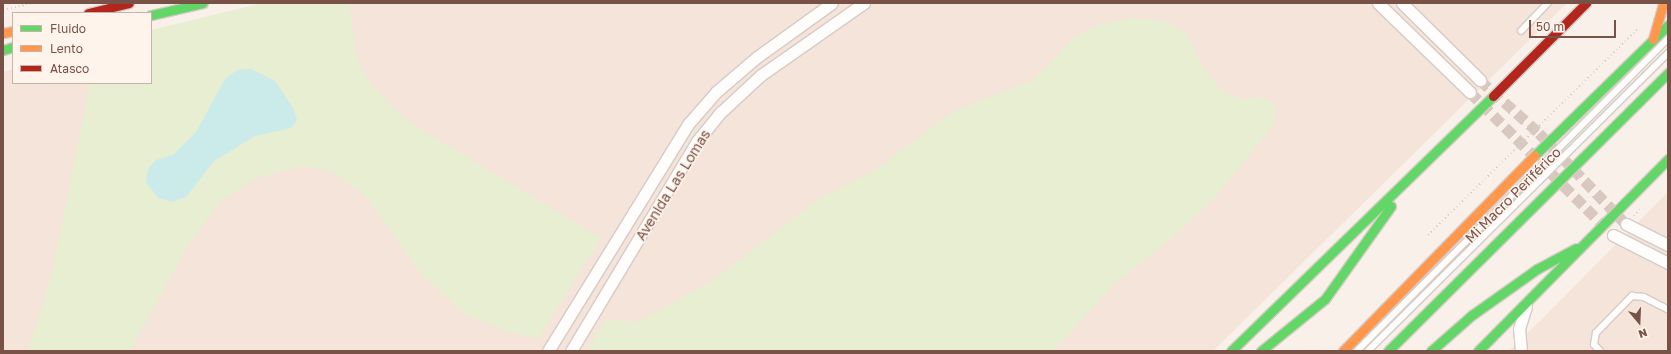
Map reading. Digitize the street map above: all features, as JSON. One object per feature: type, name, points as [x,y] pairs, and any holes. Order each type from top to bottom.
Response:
[{"type":"main road","points":[[92,12],[129,3]]},
{"type":"main road","points":[[152,14],[167,7],[203,3]]},
{"type":"main road","points":[[1231,351],[1402,188],[1586,3]]},
{"type":"main road","points":[[1653,40],[1663,3]]},
{"type":"main road","points":[[1343,351],[1508,181],[1668,25]]},
{"type":"main road","points":[[1388,351],[1668,73]]},
{"type":"main road","points":[[1478,351],[1526,306],[1668,159]]},
{"type":"main road","points":[[1261,351],[1325,299],[1366,246],[1402,188]]},
{"type":"main road","points":[[1431,351],[1472,315],[1537,269],[1590,240]]},
{"type":"street","name":"Avenida Las Lomas","points":[[548,351],[689,123],[716,92],[757,57],[832,3]]},
{"type":"street","name":"Avenida Las Lomas","points":[[571,351],[698,140],[721,112],[761,76],[864,3]]},
{"type":"street","points":[[1378,3],[1470,92]]},
{"type":"street","points":[[1402,3],[1480,80]]},
{"type":"street","points":[[1626,224],[1668,245]]},
{"type":"street","points":[[1613,235],[1668,263]]},
{"type":"street","points":[[1521,351],[1519,329],[1526,306]]},
{"type":"lane","points":[[1521,31],[1548,3]]},
{"type":"lane","name":"Mi Macro Periférico","points":[[1358,351],[1668,39]]},
{"type":"lane","name":"Mi Macro Periférico","points":[[1368,351],[1668,53]]},
{"type":"lane","points":[[1600,351],[1594,345],[1596,333],[1632,296],[1644,297],[1668,309]]},
{"type":"path","points":[[3,10],[33,3]]},
{"type":"path","points":[[1428,235],[1644,23]]},
{"type":"shaded area","points":[[292,3],[1567,3],[1213,351],[3,351],[3,72],[12,69],[12,84],[152,84],[152,82]]},
{"type":"shaded area","points":[[1668,192],[1668,351],[1509,351],[1542,319]]},
{"type":"green space","points":[[263,3],[349,3],[356,56],[368,81],[404,119],[601,238],[538,339],[512,333],[465,314],[422,275],[365,196],[333,172],[303,166],[256,178],[220,202],[189,244],[130,351],[28,351],[53,269],[90,84],[152,84],[152,30]]},
{"type":"green space","points":[[1133,18],[1162,20],[1186,33],[1203,67],[1222,92],[1242,99],[1263,97],[1276,106],[1274,124],[1214,199],[1166,243],[1113,285],[1054,351],[587,351],[605,320],[637,322],[673,303],[716,278],[817,200],[877,169],[952,112],[1033,80],[1075,37],[1099,25]]},
{"type":"water","points":[[251,69],[275,81],[293,108],[297,120],[291,128],[255,136],[214,161],[186,197],[173,202],[158,198],[146,182],[148,169],[156,160],[173,155],[196,132],[225,79],[237,70]]},
{"type":"tunnel","points":[[1480,80],[1539,133],[1626,224]]},
{"type":"tunnel","points":[[1470,92],[1608,230]]},
{"type":"traffic: fast","points":[[152,15],[203,3]]},
{"type":"traffic: fast","points":[[1535,155],[1668,25]]},
{"type":"traffic: fast","points":[[3,50],[12,47]]},
{"type":"traffic: fast","points":[[1388,351],[1668,73]]},
{"type":"traffic: fast","points":[[1231,351],[1493,96]]},
{"type":"traffic: fast","points":[[1478,351],[1668,159]]},
{"type":"traffic: fast","points":[[1261,351],[1325,299],[1391,206]]},
{"type":"traffic: fast","points":[[1431,351],[1472,315],[1537,269],[1576,248]]},
{"type":"traffic: slow","points":[[1653,39],[1663,3]]},
{"type":"traffic: slow","points":[[3,33],[12,31]]},
{"type":"traffic: slow","points":[[1343,351],[1535,155]]},
{"type":"traffic: jam","points":[[92,12],[129,3]]},
{"type":"traffic: jam","points":[[1493,96],[1586,3]]}]
